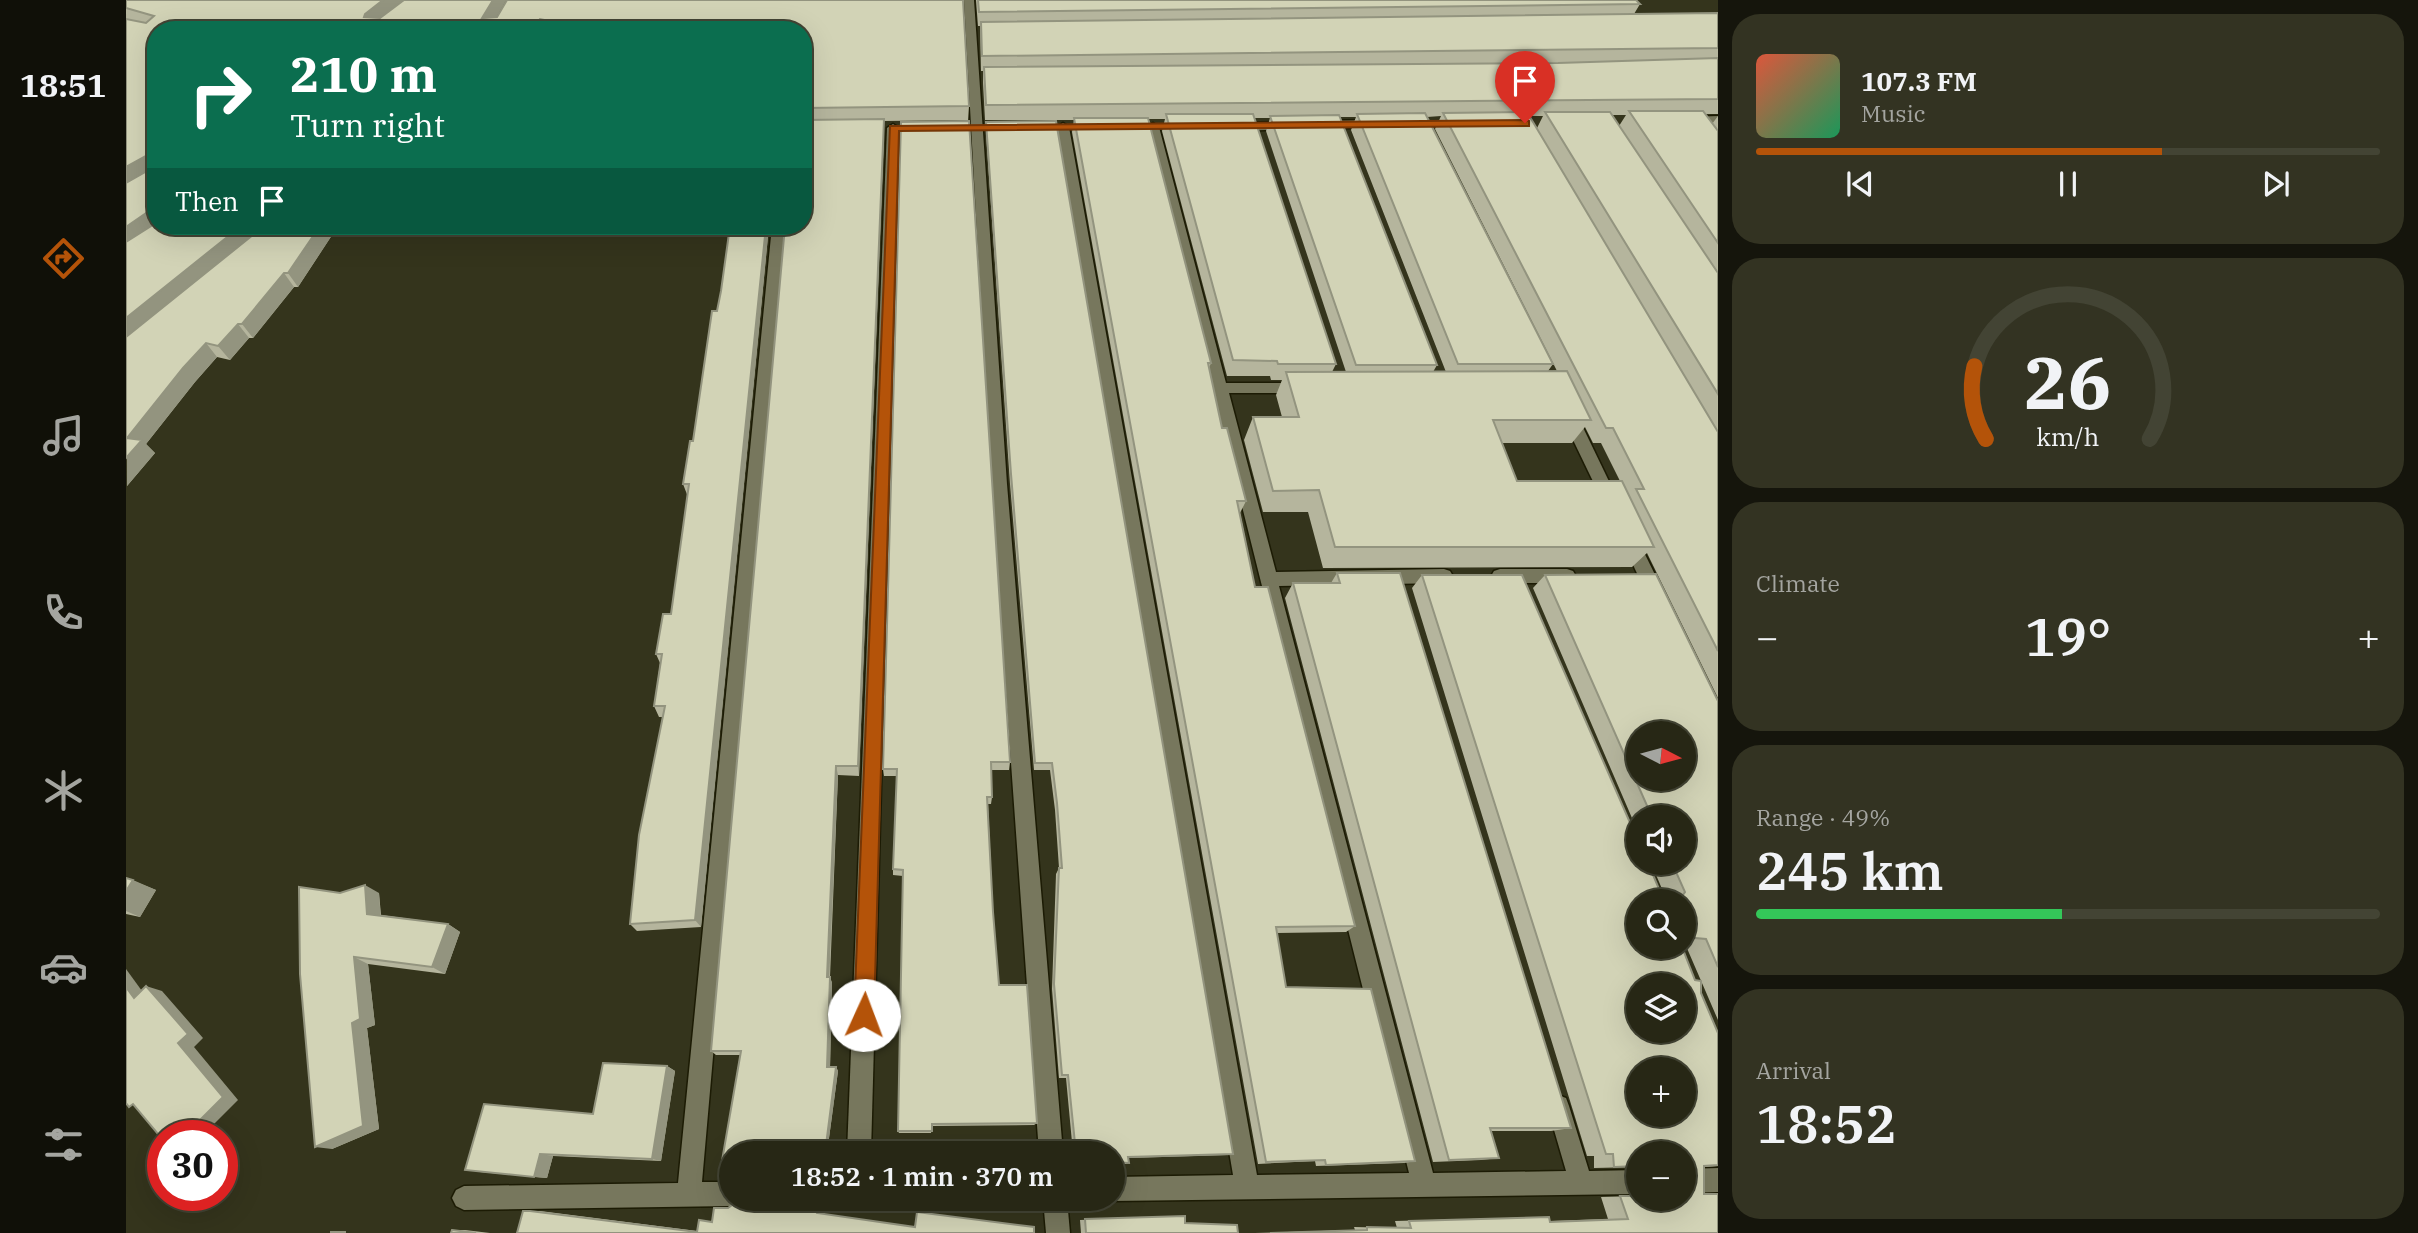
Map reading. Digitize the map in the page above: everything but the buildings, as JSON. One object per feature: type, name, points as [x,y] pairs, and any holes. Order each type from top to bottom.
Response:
[{"type":"street","points":[[970,0],[979,32],[981,77],[977,128],[999,484],[1050,1141]]},
{"type":"street","points":[[1670,121],[1700,125],[1718,120]]},
{"type":"street","points":[[1217,127],[1258,133],[1343,131],[1382,124]]},
{"type":"street","points":[[1063,127],[1247,1187]]},
{"type":"street","points":[[1153,127],[1424,1184]]},
{"type":"street","points":[[859,1141],[894,128]]},
{"type":"street","points":[[689,1195],[778,235]]},
{"type":"street","points":[[1220,388],[1314,388]]},
{"type":"street","points":[[1562,398],[1665,613]]},
{"type":"street","points":[[1269,579],[1397,576],[1582,577]]},
{"type":"street","points":[[1397,576],[1405,603]]},
{"type":"street","points":[[1517,576],[1528,601]]},
{"type":"street","points":[[1621,577],[1647,577]]},
{"type":"street","points":[[1553,1090],[1581,1183]]},
{"type":"street","points":[[1696,1181],[1718,1180]]},
{"type":"street","points":[[1125,1189],[1626,1182]]},
{"type":"street","points":[[464,1198],[719,1194]]},
{"type":"street","points":[[1056,1211],[1058,1233]]},
{"type":"route","points":[[864,1015],[893,128],[1525,123]]}]
